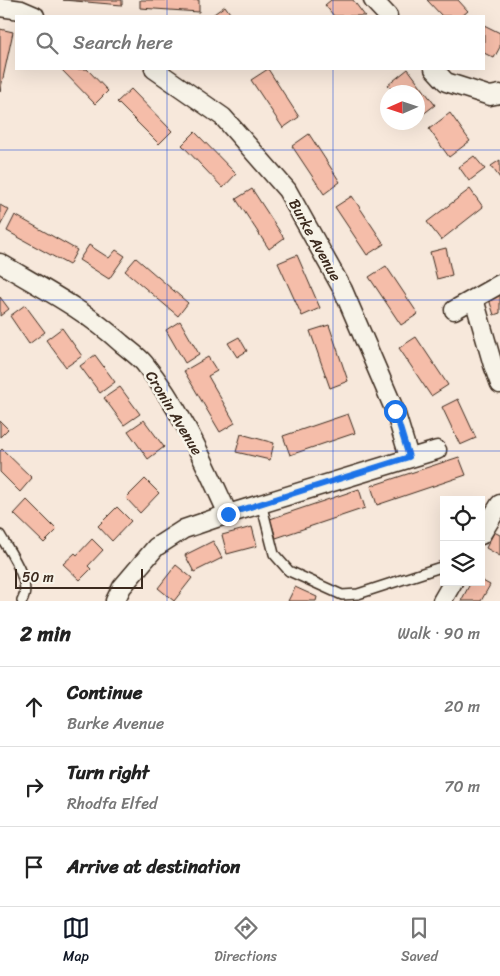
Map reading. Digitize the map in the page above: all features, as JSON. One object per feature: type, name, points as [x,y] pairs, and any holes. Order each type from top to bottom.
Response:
[{"type":"street","points":[[373,0],[387,15]]},
{"type":"street","points":[[0,7],[21,10],[33,15]]},
{"type":"street","name":"Burke Avenue","points":[[155,70],[223,117],[287,190],[343,290],[395,411],[409,457]]},
{"type":"street","points":[[435,70],[446,82],[490,96],[500,94]]},
{"type":"street","name":"Cronin Avenue","points":[[0,263],[75,307],[112,334],[143,362],[171,402],[196,445],[228,514]]},
{"type":"street","points":[[454,310],[500,284]]},
{"type":"street","points":[[474,299],[500,384]]},
{"type":"street","points":[[115,601],[122,587],[156,548],[184,529],[261,503],[409,457],[438,450]]},
{"type":"street","points":[[485,528],[500,504]]},
{"type":"street","points":[[442,601],[451,586]]},
{"type":"lane","points":[[261,503],[274,554],[289,571],[342,595],[358,594],[440,567]]},
{"type":"lane","points":[[0,535],[23,577],[24,597],[22,601]]},
{"type":"building","points":[[63,0],[122,0],[122,5]]},
{"type":"building","points":[[140,0],[199,0],[199,12],[140,8]]},
{"type":"building","points":[[331,0],[353,0],[364,15],[333,15],[325,5]]},
{"type":"building","points":[[427,0],[458,0],[468,11],[463,15],[441,15]]},
{"type":"building","points":[[225,6],[231,15],[212,15]]},
{"type":"building","points":[[485,26],[500,33],[500,47],[494,58],[485,54]]},
{"type":"building","points":[[0,29],[13,32],[0,92]]},
{"type":"building","points":[[62,70],[88,70],[108,91],[95,104]]},
{"type":"building","points":[[269,70],[299,117],[283,128],[251,80]]},
{"type":"building","points":[[407,70],[420,85],[388,85]]},
{"type":"building","points":[[131,89],[172,131],[159,144],[117,102]]},
{"type":"building","points":[[425,92],[435,105],[425,113]]},
{"type":"building","points":[[450,113],[470,141],[449,157],[429,129]]},
{"type":"building","points":[[195,132],[236,174],[223,188],[182,145]]},
{"type":"building","points":[[309,134],[340,182],[324,194],[292,146]]},
{"type":"building","points":[[474,156],[485,169],[469,181],[459,167]]},
{"type":"building","points":[[500,160],[500,178],[491,166]]},
{"type":"building","points":[[252,189],[284,238],[269,249],[236,199]]},
{"type":"building","points":[[470,189],[483,207],[441,240],[427,222]]},
{"type":"building","points":[[352,196],[384,244],[367,255],[335,207]]},
{"type":"building","points":[[0,205],[9,210],[0,226]]},
{"type":"building","points":[[15,215],[77,250],[69,265],[7,231]]},
{"type":"building","points":[[89,245],[109,258],[116,250],[125,256],[109,279],[79,260]]},
{"type":"building","points":[[446,248],[452,275],[437,279],[430,252]]},
{"type":"building","points":[[297,255],[320,308],[302,316],[278,263]]},
{"type":"building","points":[[136,258],[188,303],[178,316],[125,271]]},
{"type":"building","points":[[386,266],[418,314],[401,325],[369,277]]},
{"type":"building","points":[[500,289],[500,313],[494,315],[487,293]]},
{"type":"building","points":[[0,297],[9,309],[0,316]]},
{"type":"building","points":[[25,305],[45,332],[29,344],[10,316]]},
{"type":"building","points":[[180,321],[199,354],[185,363],[166,330]]},
{"type":"building","points":[[329,325],[348,381],[330,388],[310,331]]},
{"type":"building","points":[[62,328],[82,356],[66,367],[46,340]]},
{"type":"building","points":[[239,337],[247,351],[237,357],[228,343]]},
{"type":"building","points":[[416,337],[448,385],[431,396],[399,348]]},
{"type":"building","points":[[95,355],[115,382],[100,393],[80,366]]},
{"type":"building","points":[[208,357],[217,371],[208,376],[235,423],[220,432],[184,371]]},
{"type":"building","points":[[120,387],[140,414],[124,425],[104,398]]},
{"type":"building","points":[[458,399],[476,438],[460,445],[442,407]]},
{"type":"building","points":[[348,414],[355,433],[290,455],[283,436]]},
{"type":"building","points":[[144,420],[164,447],[148,459],[128,431]]},
{"type":"building","points":[[0,421],[8,429],[0,437]]},
{"type":"building","points":[[241,434],[274,443],[270,460],[236,452]]},
{"type":"building","points":[[2,449],[32,478],[20,492],[0,472],[0,451]]},
{"type":"building","points":[[459,457],[466,475],[377,505],[371,486]]},
{"type":"building","points":[[145,479],[159,493],[140,513],[126,498]]},
{"type":"building","points":[[359,489],[365,508],[276,538],[270,519]]},
{"type":"building","points":[[27,500],[57,530],[44,543],[14,514]]},
{"type":"building","points":[[117,507],[131,521],[112,541],[98,526]]},
{"type":"building","points":[[252,527],[257,546],[227,554],[222,535]]},
{"type":"building","points":[[494,532],[500,535],[500,556],[486,548]]},
{"type":"building","points":[[92,539],[103,550],[88,566],[91,569],[80,580],[63,564],[75,553],[77,555]]},
{"type":"building","points":[[213,541],[222,558],[194,572],[185,555]]},
{"type":"building","points":[[176,565],[192,578],[174,601],[158,588]]},
{"type":"building","points":[[485,582],[490,585],[481,601],[461,601],[469,586],[485,586]]},
{"type":"building","points":[[295,587],[317,597],[316,601],[288,601]]},
{"type":"route","points":[[228,514],[409,457],[395,411]]}]
